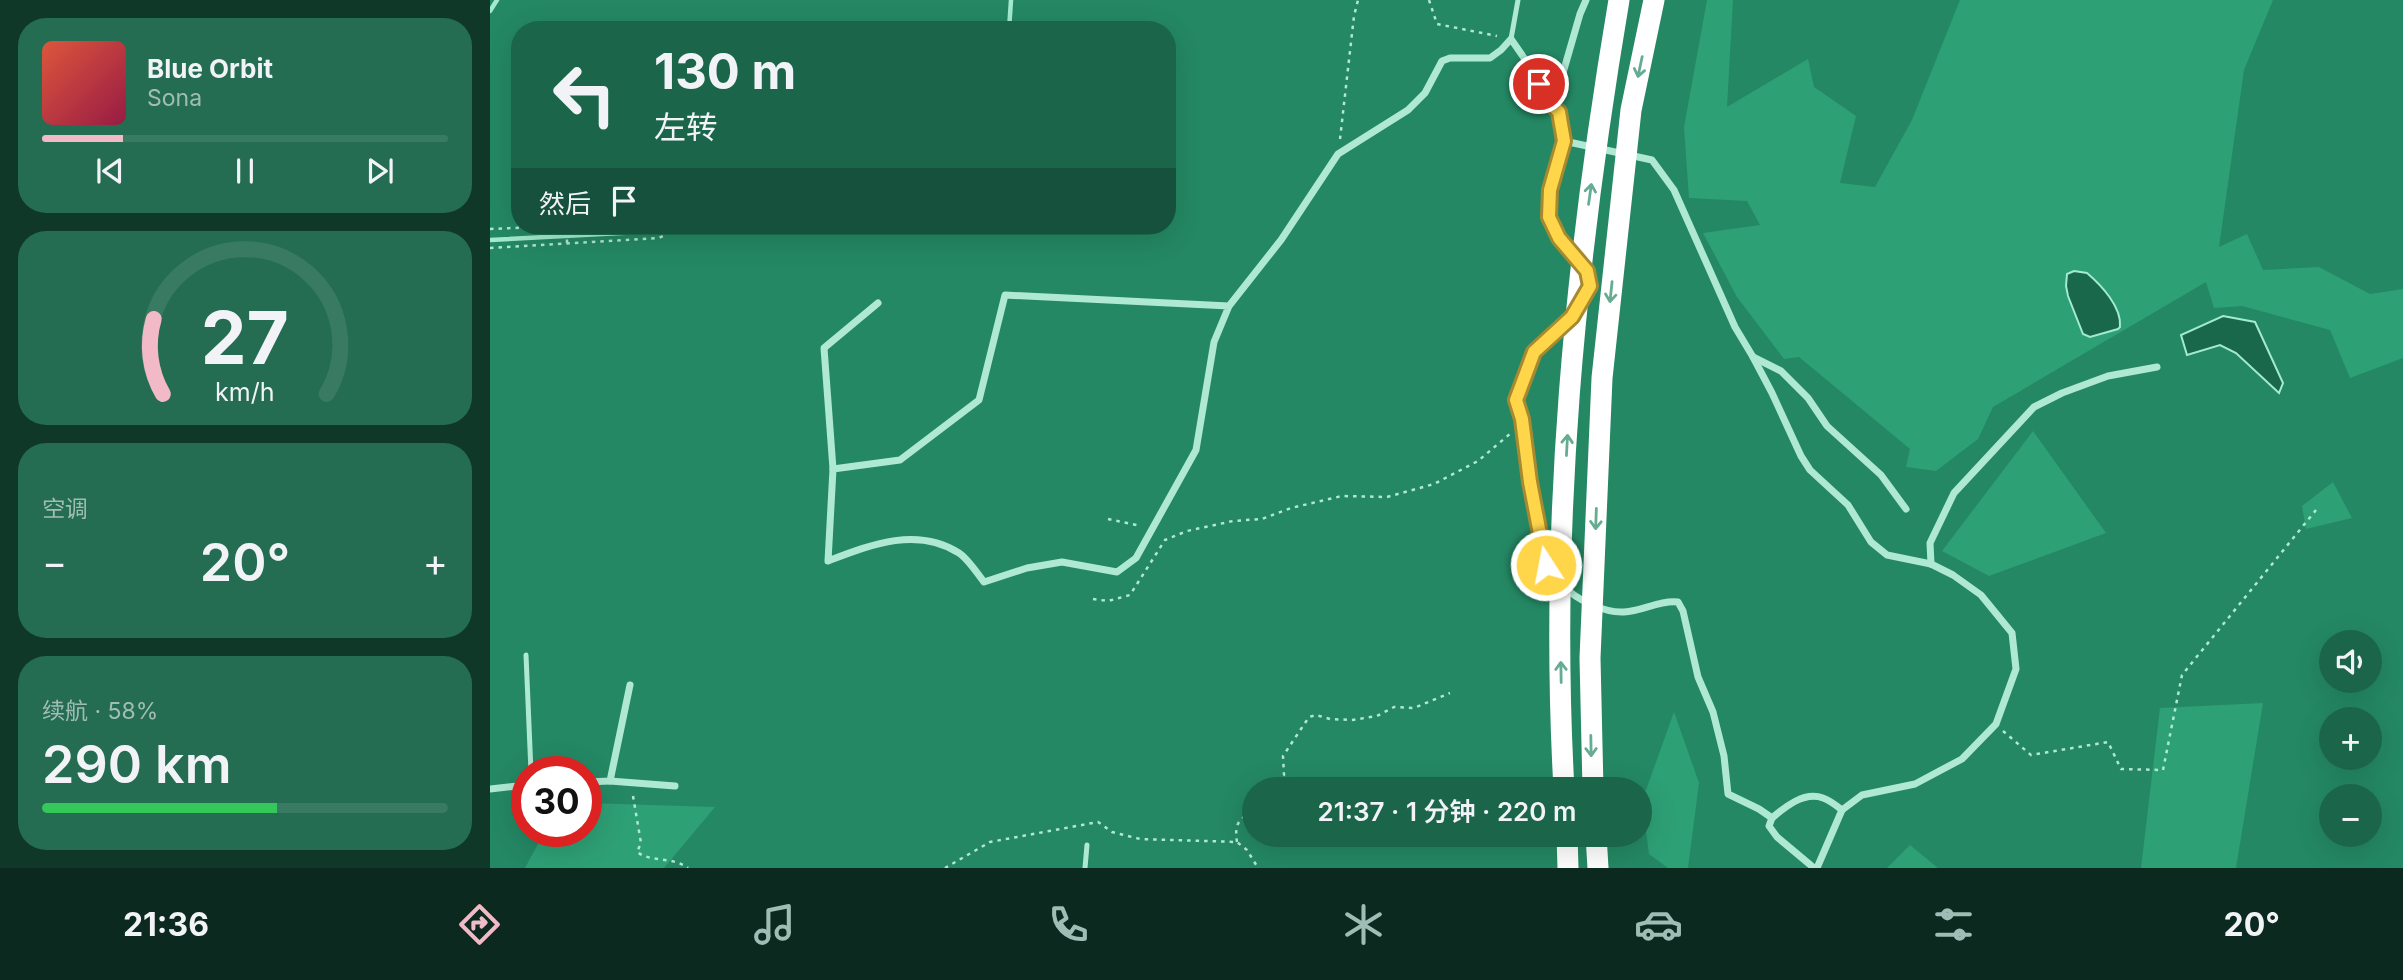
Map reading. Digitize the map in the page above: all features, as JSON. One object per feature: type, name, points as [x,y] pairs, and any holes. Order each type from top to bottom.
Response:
[{"type":"highway","points":[[1564,777],[1560,660],[1563,523],[1572,359],[1586,226],[1619,0]]},
{"type":"highway","points":[[1593,777],[1590,658],[1602,378],[1631,110],[1654,0]]},
{"type":"highway","points":[[1567,847],[1569,868]]},
{"type":"highway","points":[[1597,847],[1598,868]]},
{"type":"street","points":[[1586,0],[1556,97],[1564,141],[1550,190],[1549,217],[1559,238],[1587,271],[1589,282],[1572,317],[1534,352],[1516,400],[1523,425],[1530,482],[1546,565],[1570,593],[1599,607],[1622,612],[1666,601],[1678,602],[1683,611],[1698,677],[1713,712],[1724,757],[1728,794],[1772,818]]},
{"type":"street","points":[[878,303],[824,348],[833,469],[828,561],[893,539],[929,541],[960,554],[984,582],[1027,568],[1062,562],[1117,572],[1136,558],[1196,450],[1213,342],[1229,306],[1281,240],[1338,154],[1408,110],[1425,93],[1442,61],[1450,58],[1490,58],[1511,39],[1531,68],[1547,100],[1559,112]]},
{"type":"street","points":[[1564,141],[1652,160],[1674,190],[1735,327],[1777,402],[1810,470],[1848,505],[1871,542],[1887,555],[1931,564],[1953,575],[1981,595],[2012,633],[2016,670],[1996,724],[1962,759],[1915,784],[1862,795],[1842,810],[1816,868],[1777,837],[1769,826],[1772,818],[1789,804],[1807,797],[1822,797],[1842,810]]},
{"type":"street","points":[[833,469],[900,460],[979,400],[1005,295],[1229,306]]},
{"type":"street","points":[[1753,357],[1781,371],[1808,398],[1827,426],[1881,475],[1906,509]]},
{"type":"street","points":[[1931,564],[1930,543],[1954,493],[2034,407],[2108,376],[2157,367]]},
{"type":"street","points":[[610,780],[630,685]]},
{"type":"street","points":[[602,781],[675,786]]},
{"type":"street","points":[[490,789],[511,787]]},
{"type":"lane","points":[[1511,39],[1518,0]]},
{"type":"lane","points":[[526,655],[530,756]]},
{"type":"lane","points":[[1085,868],[1087,845]]},
{"type":"path","points":[[1338,154],[1358,0]]},
{"type":"path","points":[[1429,0],[1437,24],[1511,39]]},
{"type":"path","points":[[490,229],[511,228]]},
{"type":"path","points":[[567,235],[567,243]]},
{"type":"path","points":[[490,248],[659,238],[665,235]]},
{"type":"path","points":[[1093,599],[1108,601],[1130,595],[1165,540],[1188,531],[1233,521],[1262,519],[1291,508],[1342,496],[1387,497],[1434,484],[1478,461],[1503,438],[1523,425]]},
{"type":"path","points":[[1996,724],[2031,755],[2108,742],[2121,769],[2163,770],[2182,675],[2316,510]]},
{"type":"path","points":[[1108,519],[1152,530],[1165,540]]},
{"type":"path","points":[[1282,777],[1283,756],[1309,717],[1316,715],[1352,720],[1377,716],[1394,707],[1414,708],[1450,693]]},
{"type":"path","points":[[629,782],[638,814],[641,843],[637,852],[645,858],[680,862],[688,868]]},
{"type":"path","points":[[1237,842],[1235,829],[1238,820],[1242,818]]},
{"type":"path","points":[[945,868],[990,842],[1098,822],[1112,832],[1140,839],[1237,842],[1247,850],[1258,868]]},
{"type":"shaded area","points":[[1707,0],[1733,0],[1727,107],[1808,59],[1814,87],[1856,116],[1840,183],[1875,187],[1912,120],[1960,0],[2273,0],[2244,70],[2219,247],[2247,234],[2263,270],[2319,267],[2370,294],[2403,289],[2403,358],[2350,378],[2330,330],[2242,306],[2214,308],[2206,282],[1993,407],[1978,439],[1936,471],[1906,467],[1910,449],[1799,357],[1784,359],[1737,297],[1703,233],[1760,225],[1747,201],[1689,198],[1684,127]]},
{"type":"shaded area","points":[[2074,271],[2087,273],[2110,297],[2120,319],[2118,329],[2090,337],[2083,334],[2066,286],[2067,274]]},
{"type":"shaded area","points":[[2223,316],[2255,322],[2283,383],[2279,393],[2236,353],[2220,345],[2187,355],[2181,335]]},
{"type":"shaded area","points":[[2033,431],[2106,533],[1989,576],[1942,551]]},
{"type":"shaded area","points":[[2333,482],[2352,518],[2306,529],[2302,506]]},
{"type":"shaded area","points":[[2263,703],[2236,868],[2141,868],[2160,708]]},
{"type":"shaded area","points":[[1674,712],[1699,783],[1688,868],[1668,868],[1649,854],[1648,847],[1652,847],[1651,777]]},
{"type":"shaded area","points":[[602,803],[715,807],[664,868],[525,868],[536,847],[602,847]]},
{"type":"shaded area","points":[[1910,845],[1938,868],[1887,868]]},
{"type":"waterway","points":[[490,11],[497,0]]},
{"type":"waterway","points":[[1010,21],[1011,0]]},
{"type":"waterway","points":[[490,240],[584,235]]},
{"type":"route","points":[[1539,84],[1547,100],[1559,112],[1564,141],[1550,190],[1549,217],[1559,238],[1587,271],[1590,286],[1572,317],[1534,352],[1516,400],[1522,419],[1530,482],[1546,565]]}]
